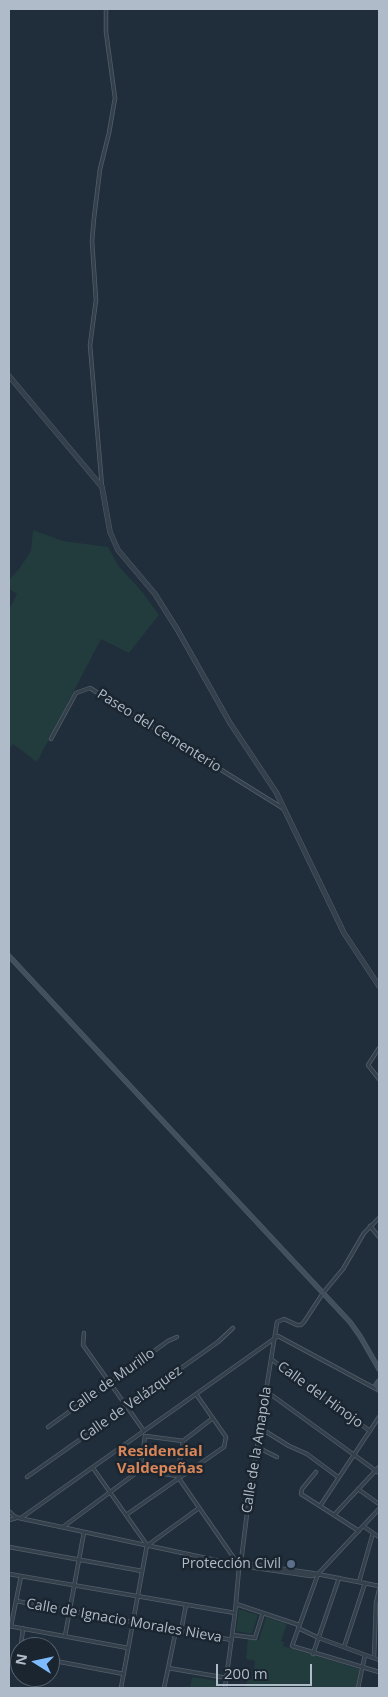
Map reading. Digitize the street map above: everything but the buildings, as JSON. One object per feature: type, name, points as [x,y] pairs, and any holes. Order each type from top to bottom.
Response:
[{"type":"main road","points":[[9,956],[350,1322],[379,1369]]},
{"type":"street","points":[[106,9],[106,32],[115,98],[100,170],[94,218],[92,240],[96,300],[90,345],[102,487],[110,532],[118,550],[155,594],[230,722],[276,792],[344,933],[379,986]]},
{"type":"street","points":[[9,376],[102,487]]},
{"type":"street","name":"Paseo del Cementerio","points":[[51,739],[76,693],[90,688],[284,810]]},
{"type":"street","points":[[379,1048],[368,1065],[379,1079]]},
{"type":"street","points":[[274,1339],[279,1320],[284,1319],[301,1325],[317,1305],[323,1293],[343,1269],[370,1226],[379,1218]]},
{"type":"street","points":[[370,1226],[379,1237]]},
{"type":"street","name":"Calle de Velázquez","points":[[27,1477],[218,1342],[233,1328]]},
{"type":"street","points":[[63,1527],[140,1470],[145,1436],[144,1430],[83,1345],[84,1333]]},
{"type":"street","points":[[9,1511],[9,1519],[20,1518],[278,1336],[367,1384],[378,1384]]},
{"type":"street","name":"Calle de Murillo","points":[[48,1427],[110,1382],[178,1337]]},
{"type":"street","name":"Calle de la Amapola","points":[[225,1688],[236,1613],[248,1497],[274,1339]]},
{"type":"street","name":"Calle del Hinojo","points":[[270,1359],[370,1431]]},
{"type":"street","points":[[266,1391],[377,1472]]},
{"type":"street","points":[[126,1514],[224,1447],[226,1437],[196,1394]]},
{"type":"street","points":[[320,1506],[338,1476],[379,1417]]},
{"type":"street","points":[[145,1436],[182,1441],[214,1418]]},
{"type":"street","points":[[260,1428],[289,1446],[307,1454],[338,1476]]},
{"type":"street","points":[[182,1441],[178,1477],[235,1563],[236,1568],[241,1565]]},
{"type":"street","points":[[257,1447],[277,1457]]},
{"type":"street","points":[[334,1515],[377,1472],[379,1467]]},
{"type":"street","points":[[93,1468],[147,1545]]},
{"type":"street","points":[[140,1470],[178,1477]]},
{"type":"street","points":[[316,1472],[302,1489],[301,1494],[359,1531]]},
{"type":"street","points":[[358,1489],[379,1504]]},
{"type":"street","points":[[121,1688],[147,1545],[199,1508]]},
{"type":"street","points":[[379,1509],[318,1574],[292,1646],[313,1654],[379,1672]]},
{"type":"street","points":[[9,1511],[14,1516],[20,1518],[241,1565],[311,1576],[318,1574],[379,1586]]},
{"type":"street","points":[[363,1526],[379,1537]]},
{"type":"street","points":[[65,1636],[84,1532]]},
{"type":"street","points":[[359,1582],[373,1533]]},
{"type":"street","points":[[9,1547],[142,1572]]},
{"type":"street","points":[[9,1574],[236,1613]]},
{"type":"street","points":[[21,1576],[10,1626],[128,1648]]},
{"type":"street","points":[[313,1654],[339,1578]]},
{"type":"street","points":[[344,1647],[365,1583]]},
{"type":"street","points":[[374,1658],[379,1590]]},
{"type":"street","name":"Calle de Ignacio Morales Nieva","points":[[16,1601],[232,1640]]},
{"type":"street","points":[[236,1604],[299,1627],[319,1638],[379,1660]]},
{"type":"street","points":[[181,1631],[186,1605]]},
{"type":"street","points":[[233,1635],[255,1638],[262,1613]]},
{"type":"street","points":[[22,1637],[23,1628]]},
{"type":"street","points":[[164,1688],[176,1630]]},
{"type":"street","points":[[358,1688],[366,1655]]},
{"type":"street","points":[[60,1662],[124,1674]]},
{"type":"street","points":[[168,1668],[227,1678]]},
{"type":"green space","points":[[33,530],[63,541],[108,547],[118,565],[143,593],[159,615],[129,653],[101,639],[37,762],[13,744],[9,749],[9,609],[17,594],[9,589],[9,580],[31,551]]},
{"type":"green space","points":[[239,1609],[258,1615],[252,1634],[236,1631]]},
{"type":"green space","points":[[266,1617],[287,1624],[281,1641],[284,1642],[283,1646],[359,1669],[356,1688],[246,1688],[247,1680],[252,1680],[255,1661],[246,1659],[248,1639],[259,1640]]},
{"type":"green space","points":[[192,1677],[219,1681],[220,1688],[190,1688]]},
{"type":"place","name":"Protección Civil","points":[[291,1564]]},
{"type":"district","name":"Residencial Valdepeñas","points":[[160,1460]]}]
